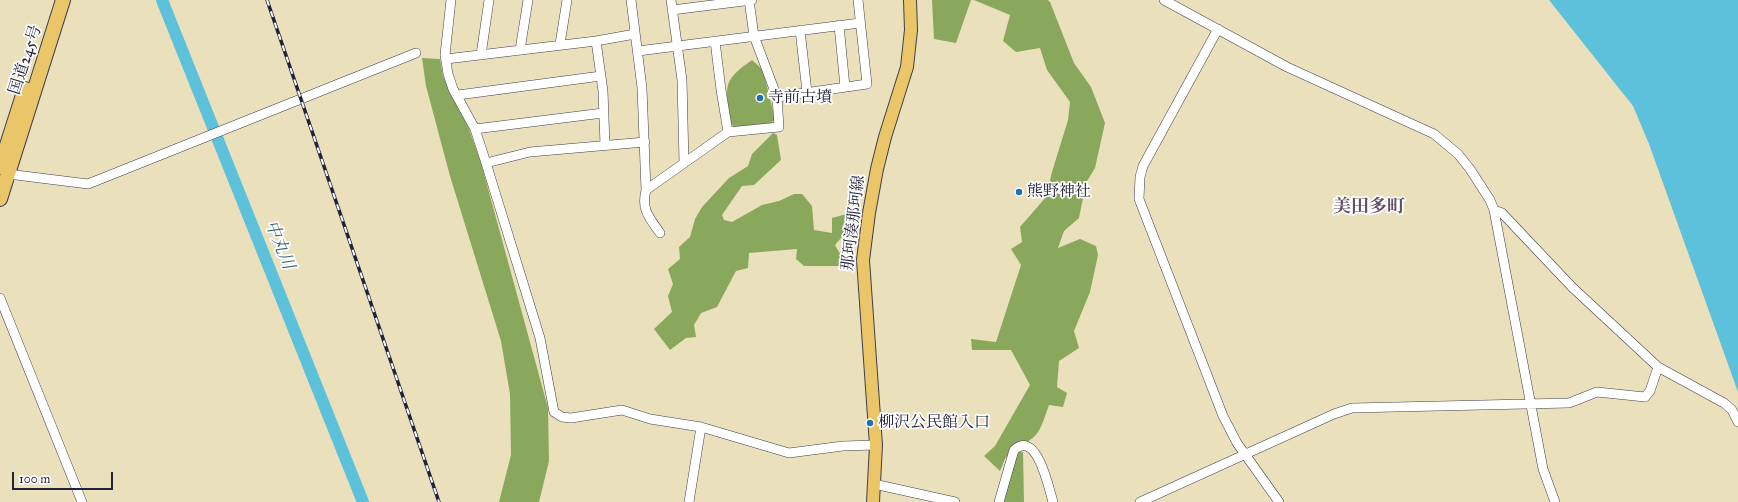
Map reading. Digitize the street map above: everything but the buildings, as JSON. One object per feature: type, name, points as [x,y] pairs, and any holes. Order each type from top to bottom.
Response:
[{"type":"highway","name":"国道245号","points":[[0,199],[4,170],[4,140],[54,0]]},
{"type":"highway","name":"国道245号","points":[[4,170],[64,0]]},
{"type":"main road","name":"那珂湊那珂線","points":[[874,502],[876,446],[863,260],[869,213],[877,169],[885,137],[907,67],[911,30],[910,0]]},
{"type":"street","points":[[451,0],[446,59],[448,74],[453,89],[458,95],[475,129],[486,163],[540,338],[554,412],[562,417],[571,418],[622,410],[656,420],[701,427],[789,453],[843,446],[876,446]]},
{"type":"street","points":[[481,54],[489,0]]},
{"type":"street","points":[[520,50],[528,0]]},
{"type":"street","points":[[560,44],[567,0]]},
{"type":"street","points":[[631,0],[638,51],[645,142],[646,190],[644,202],[645,210],[660,232]]},
{"type":"street","points":[[671,0],[676,46],[682,80],[684,163]]},
{"type":"street","points":[[646,190],[728,132],[779,127],[777,96],[754,36],[749,0]]},
{"type":"street","points":[[672,10],[752,0]]},
{"type":"street","points":[[777,96],[867,84],[858,0]]},
{"type":"street","points":[[1164,0],[1286,67],[1434,134],[1458,154],[1470,169],[1490,200],[1494,210],[1544,469],[1555,502]]},
{"type":"street","points":[[638,51],[860,23]]},
{"type":"street","points":[[839,26],[844,87]]},
{"type":"street","points":[[800,30],[807,92]]},
{"type":"street","points":[[1218,30],[1143,166],[1138,189],[1142,210],[1223,416],[1244,454],[1279,502]]},
{"type":"street","points":[[446,59],[560,44],[596,41],[636,34]]},
{"type":"street","points":[[596,41],[603,91],[605,145]]},
{"type":"street","points":[[715,41],[728,132]]},
{"type":"street","points":[[4,170],[88,184],[416,52]]},
{"type":"street","points":[[458,95],[601,76]]},
{"type":"street","points":[[475,129],[603,113]]},
{"type":"street","points":[[486,163],[530,152],[645,142]]},
{"type":"street","points":[[1494,210],[1502,213],[1572,287],[1658,367],[1724,403],[1732,410],[1738,422]]},
{"type":"street","points":[[0,298],[82,502]]},
{"type":"street","points":[[1140,502],[1334,414],[1352,408],[1569,403],[1597,392],[1645,397],[1650,391],[1658,367]]},
{"type":"street","points":[[689,502],[701,427]]},
{"type":"street","points":[[999,502],[1014,450],[1019,446],[1024,445],[1035,452],[1040,461],[1053,502]]},
{"type":"street","points":[[874,484],[955,502]]},
{"type":"green space","points":[[932,0],[971,0],[956,43],[934,39]]},
{"type":"green space","points":[[974,0],[1048,0],[1074,63],[1091,87],[1105,123],[1095,168],[1086,183],[1079,218],[1064,231],[1058,248],[1080,239],[1096,246],[1098,255],[1090,292],[1074,331],[1079,348],[1059,361],[1057,387],[1067,393],[1063,407],[1049,405],[1038,432],[1029,440],[1014,445],[1005,459],[1000,471],[984,456],[995,446],[1030,385],[1011,350],[972,350],[971,339],[996,342],[1021,265],[1011,249],[1022,242],[1020,227],[1046,197],[1068,120],[1070,102],[1047,70],[1040,48],[1016,52],[1003,41],[1010,15]]},
{"type":"green space","points":[[422,58],[440,59],[443,76],[469,129],[481,163],[548,408],[549,461],[539,502],[499,502],[511,455],[510,394],[501,341],[450,176],[426,86]]},
{"type":"green space","points":[[752,60],[763,70],[775,119],[771,123],[734,127],[731,123],[727,93],[728,87],[730,80],[735,74]]},
{"type":"green space","points":[[773,133],[777,135],[781,160],[754,185],[742,186],[722,215],[724,220],[732,222],[762,205],[779,201],[794,194],[802,194],[812,206],[814,230],[832,233],[832,218],[861,210],[859,229],[846,232],[835,245],[847,266],[804,266],[796,259],[797,249],[749,253],[748,268],[736,271],[717,307],[701,313],[694,325],[696,337],[686,338],[670,350],[654,329],[672,312],[668,296],[673,284],[668,269],[680,259],[679,247],[690,237],[695,219],[702,207],[729,178],[748,166],[752,154]]},
{"type":"green space","points":[[1019,452],[1023,452],[1024,502],[1004,502],[1013,461]]},
{"type":"water","points":[[1549,0],[1738,0],[1738,392],[1649,144],[1633,106]]},
{"type":"waterway","name":"中丸川","points":[[162,0],[363,502]]},
{"type":"railway","points":[[267,0],[439,502]]},
{"type":"place","name":"寺前古墳","points":[[760,98]]},
{"type":"place","name":"熊野神社","points":[[1019,192]]},
{"type":"place","name":"柳沢公民館入口","points":[[870,423]]},
{"type":"district","name":"美田多町","points":[[1369,208]]}]
